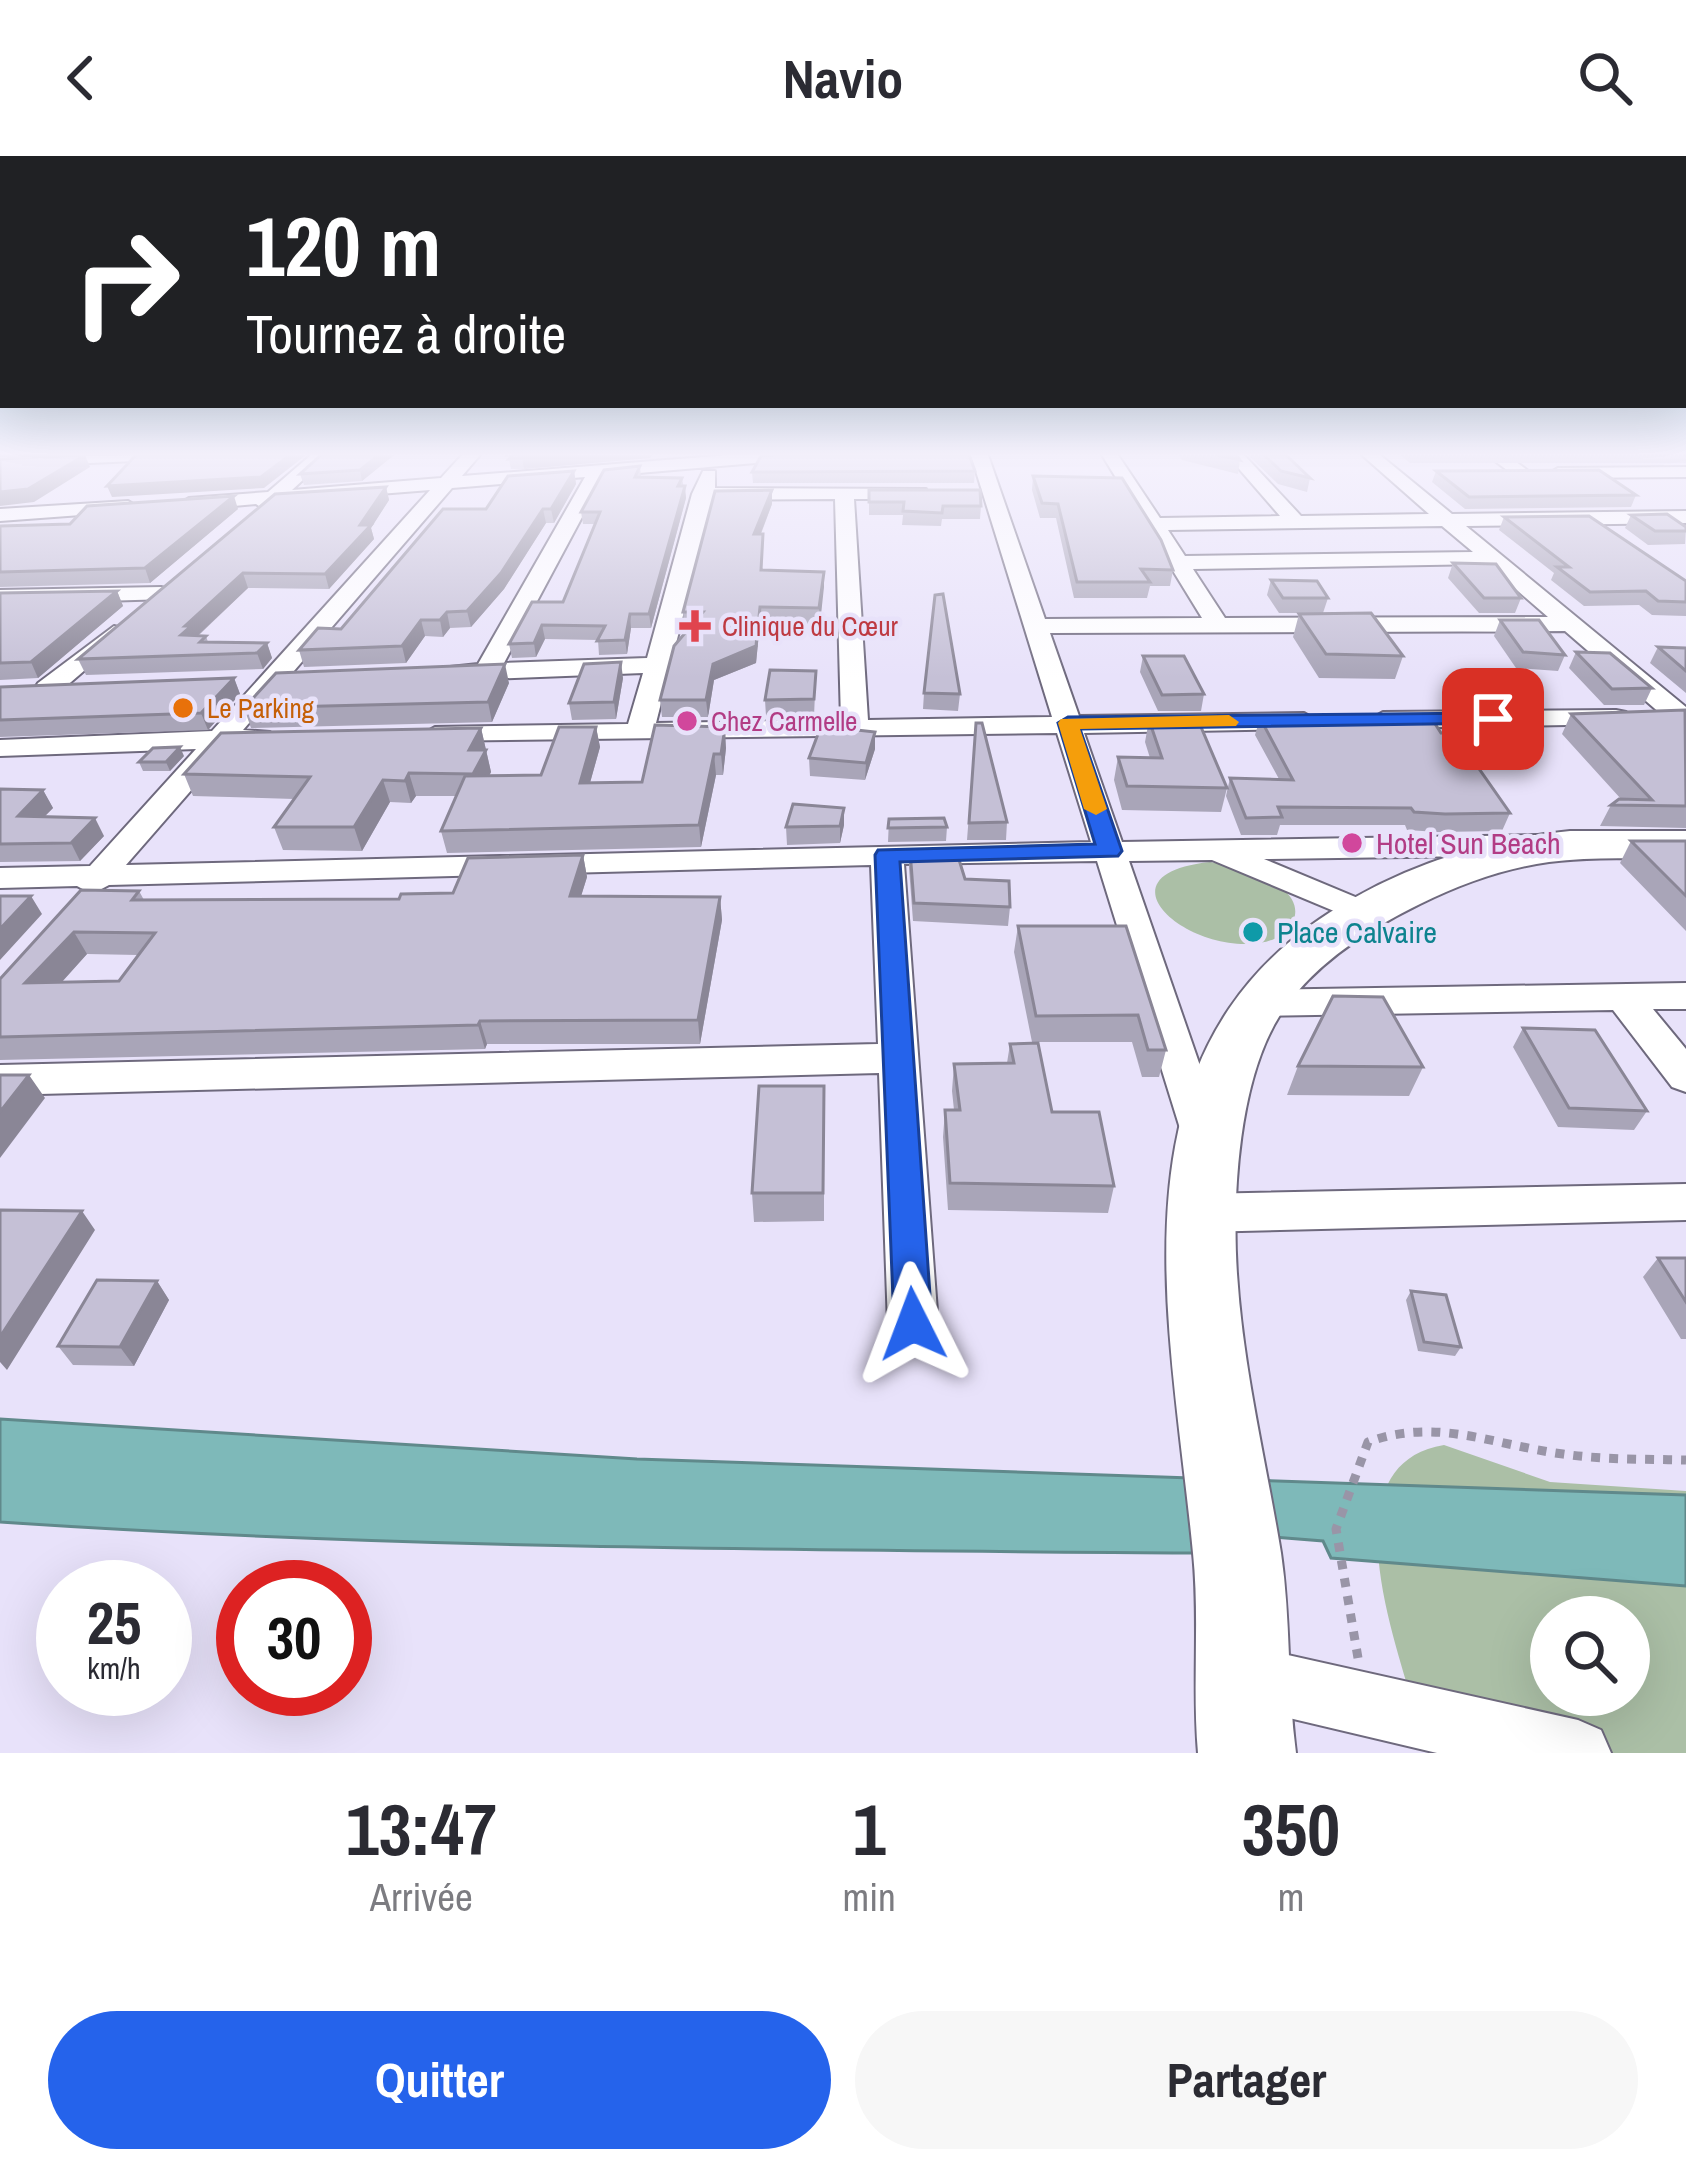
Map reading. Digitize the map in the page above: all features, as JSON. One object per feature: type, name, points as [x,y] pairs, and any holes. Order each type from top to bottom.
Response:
[{"type":"main road","points":[[1243,1677],[1201,1279],[1200,1213],[1209,1153],[1234,1055],[1258,1003],[1296,961],[1364,913],[1481,862],[1536,849],[1686,844]]},
{"type":"street","points":[[70,909],[405,530]]},
{"type":"street","points":[[487,671],[565,530]]},
{"type":"street","points":[[640,731],[691,530]]},
{"type":"street","points":[[846,530],[856,680],[854,728]]},
{"type":"street","points":[[997,530],[1035,626],[1209,1153]]},
{"type":"street","points":[[1158,530],[1218,625]]},
{"type":"street","points":[[1462,530],[1684,719]]},
{"type":"street","points":[[1605,530],[1621,541]]},
{"type":"street","points":[[1179,563],[1495,558]]},
{"type":"street","points":[[92,687],[36,690],[182,574]]},
{"type":"street","points":[[0,597],[161,594]]},
{"type":"street","points":[[1035,626],[1572,624]]},
{"type":"street","points":[[422,674],[655,665]]},
{"type":"street","points":[[226,682],[314,679]]},
{"type":"street","points":[[407,735],[1068,723],[1684,719]]},
{"type":"street","points":[[0,748],[291,738]]},
{"type":"street","points":[[0,878],[887,855],[1595,845]]},
{"type":"street","points":[[1213,849],[1364,913]]},
{"type":"street","points":[[887,855],[913,1324]]},
{"type":"street","points":[[1258,1003],[1686,996]]},
{"type":"street","points":[[1623,997],[1686,1077]]},
{"type":"street","points":[[0,1080],[897,1058]]},
{"type":"street","points":[[1200,1213],[1686,1202]]},
{"type":"street","points":[[1243,1677],[1578,1753]]},
{"type":"path","points":[[1363,1676],[1348,1615],[1336,1529],[1368,1442],[1400,1428],[1451,1428],[1545,1452],[1686,1460]]},
{"type":"shaded area","points":[[1210,862],[1246,870],[1280,887],[1294,904],[1288,929],[1260,943],[1232,943],[1204,937],[1164,911],[1156,896],[1159,881],[1176,869]]},
{"type":"shaded area","points":[[0,1419],[637,1459],[1686,1495],[1686,1586],[1331,1558],[1323,1541],[1199,1531],[1199,1553],[1049,1552],[449,1543],[0,1522]]},
{"type":"shaded area","points":[[1444,1445],[1550,1482],[1686,1491],[1686,1753],[1549,1753],[1411,1698],[1383,1592],[1378,1552],[1379,1515],[1389,1482],[1410,1458]]},
{"type":"building","points":[[0,530],[193,530],[145,568],[0,572]]},
{"type":"building","points":[[233,530],[367,530],[325,574],[243,573],[181,635],[206,636],[200,642],[267,643],[257,653],[78,659]]},
{"type":"building","points":[[426,530],[530,530],[501,573],[467,611],[447,612],[440,620],[421,620],[402,646],[299,650],[318,628],[341,629]]},
{"type":"building","points":[[593,530],[673,530],[649,614],[630,614],[625,640],[597,641],[605,626],[542,625],[534,643],[509,644],[532,602],[563,602]]},
{"type":"building","points":[[705,530],[756,530],[754,534],[763,534],[761,570],[824,572],[819,608],[760,607],[756,646],[713,664],[706,700],[660,700],[674,646],[703,612],[683,612]]},
{"type":"building","points":[[1064,530],[1154,530],[1173,570],[1141,569],[1150,582],[1077,582]]},
{"type":"building","points":[[1520,530],[1609,530],[1686,581],[1686,602],[1658,601],[1646,591],[1590,592],[1557,567],[1569,567]]},
{"type":"building","points":[[1453,563],[1496,564],[1521,598],[1484,598]]},
{"type":"building","points":[[1271,580],[1317,581],[1328,598],[1283,598]]},
{"type":"building","points":[[117,591],[31,662],[0,663],[0,593]]},
{"type":"building","points":[[943,594],[960,694],[924,693],[935,595]]},
{"type":"building","points":[[1371,613],[1403,656],[1326,654],[1299,614]]},
{"type":"building","points":[[1500,620],[1539,620],[1565,655],[1523,652]]},
{"type":"building","points":[[1658,647],[1686,648],[1686,671]]},
{"type":"building","points":[[1576,652],[1610,653],[1652,688],[1612,689]]},
{"type":"building","points":[[1143,656],[1184,656],[1204,694],[1162,695]]},
{"type":"building","points":[[621,662],[614,702],[569,703],[584,664]]},
{"type":"building","points":[[505,664],[488,702],[244,708],[276,673]]},
{"type":"building","points":[[770,670],[816,671],[814,699],[765,700]]},
{"type":"building","points":[[234,678],[201,713],[0,720],[0,687]]},
{"type":"building","points":[[1685,710],[1686,806],[1611,805],[1619,799],[1652,800],[1571,714]]},
{"type":"building","points":[[1430,716],[1441,733],[1454,733],[1510,813],[1278,807],[1282,817],[1246,818],[1230,778],[1293,780],[1260,718]]},
{"type":"building","points":[[1149,720],[1198,720],[1227,788],[1127,786],[1118,757],[1162,758]]},
{"type":"building","points":[[976,723],[982,723],[1007,822],[969,823]]},
{"type":"building","points":[[655,725],[725,727],[721,754],[714,754],[699,825],[441,831],[465,776],[541,775],[559,727],[596,727],[580,783],[642,782]]},
{"type":"building","points":[[821,726],[875,732],[866,763],[809,758]]},
{"type":"building","points":[[481,728],[469,750],[486,750],[473,774],[409,773],[405,781],[383,780],[354,827],[274,827],[310,777],[184,774],[221,733]]},
{"type":"building","points":[[180,747],[166,762],[139,762],[153,748]]},
{"type":"building","points":[[0,789],[43,790],[18,816],[95,818],[71,843],[0,844]]},
{"type":"building","points":[[793,804],[844,808],[840,826],[786,827]]},
{"type":"building","points":[[944,818],[947,827],[888,828],[889,819]]},
{"type":"building","points":[[1631,841],[1686,841],[1686,896]]},
{"type":"building","points":[[910,850],[956,850],[965,879],[1009,881],[1010,907],[914,903]]},
{"type":"building","points":[[583,855],[570,896],[720,897],[698,1020],[480,1021],[478,1025],[0,1037],[0,979],[81,890],[139,891],[132,900],[399,899],[401,894],[453,893],[468,858]],"holes":[[[74,932],[155,933],[119,981],[25,983]]]},
{"type":"building","points":[[0,896],[31,896],[0,929]]},
{"type":"building","points":[[1018,926],[1126,926],[1166,1050],[1148,1050],[1138,1015],[1036,1016]]},
{"type":"building","points":[[1333,996],[1383,997],[1423,1067],[1298,1066]]},
{"type":"building","points":[[1523,1028],[1595,1030],[1647,1111],[1569,1108]]},
{"type":"building","points":[[1038,1043],[1052,1112],[1099,1112],[1114,1186],[950,1183],[945,1110],[960,1110],[954,1064],[1014,1063],[1010,1044]]},
{"type":"building","points":[[0,1075],[29,1075],[0,1112]]},
{"type":"building","points":[[759,1086],[824,1086],[823,1193],[752,1193]]},
{"type":"building","points":[[0,1210],[82,1211],[0,1337]]},
{"type":"building","points":[[1658,1258],[1686,1258],[1686,1302]]},
{"type":"building","points":[[97,1280],[157,1281],[120,1347],[58,1346]]},
{"type":"building","points":[[1411,1291],[1446,1295],[1461,1347],[1424,1342]]},
{"type":"slow traffic","points":[[1096,809],[1068,723],[1229,722]]},
{"type":"place","name":"Clinique du Cœur","points":[[695,626]]},
{"type":"place","name":"Le Parking","points":[[183,708]]},
{"type":"place","name":"Chez Carmelle","points":[[687,721]]},
{"type":"place","name":"Hotel Sun Beach","points":[[1352,843]]},
{"type":"place","name":"Place Calvaire","points":[[1253,932]]},
{"type":"route","points":[[913,1324],[887,855],[1110,851],[1068,723],[1493,719]]}]
